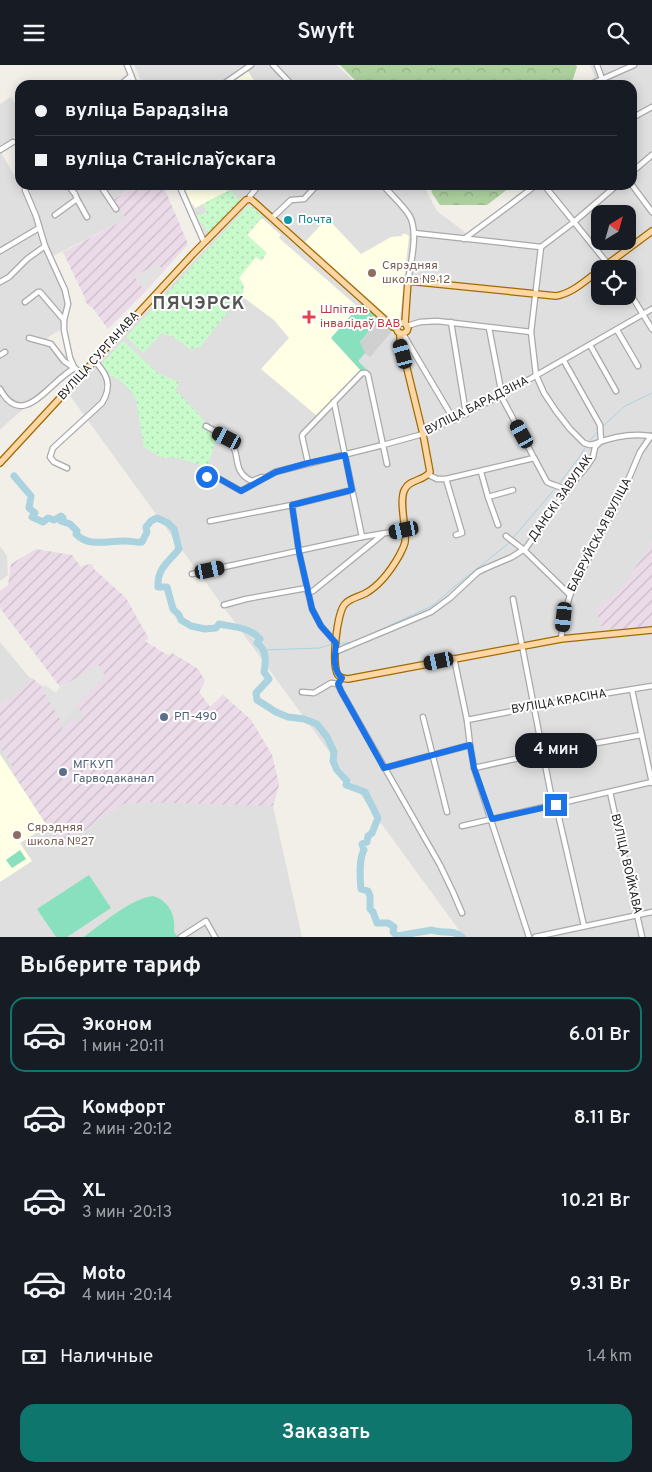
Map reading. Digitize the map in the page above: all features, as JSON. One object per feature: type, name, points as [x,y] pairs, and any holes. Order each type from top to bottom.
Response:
[{"type":"main road","name":"ВУЛІЦА СУРГАНАВА","points":[[0,463],[204,242],[243,202],[250,199]]},
{"type":"main road","points":[[250,199],[402,334]]},
{"type":"main road","points":[[617,260],[652,231]]},
{"type":"main road","points":[[591,276],[562,295],[556,296],[408,281],[407,331],[402,334],[400,340],[423,434],[430,468],[429,475],[410,483],[404,489],[405,543],[390,571],[365,594],[345,603],[342,608],[336,643],[335,665],[337,673],[342,678],[348,679],[522,645],[652,630]]},
{"type":"main road","points":[[396,328],[399,323],[406,325]]},
{"type":"street","points":[[126,65],[133,80]]},
{"type":"street","points":[[229,80],[251,65]]},
{"type":"street","points":[[273,65],[287,80]]},
{"type":"street","points":[[597,65],[602,79],[634,65]]},
{"type":"street","points":[[127,80],[132,76]]},
{"type":"street","points":[[637,115],[652,107]]},
{"type":"street","points":[[0,150],[13,142]]},
{"type":"street","points":[[637,168],[652,155]]},
{"type":"street","points":[[25,190],[45,245],[65,290],[68,303],[64,320],[66,339],[70,358],[75,368]]},
{"type":"street","points":[[72,190],[87,217]]},
{"type":"street","points":[[103,190],[116,209]]},
{"type":"street","points":[[181,190],[204,242]]},
{"type":"street","name":"ВУЛІЦА СУРГАНАВА","points":[[250,199],[250,196],[255,190]]},
{"type":"street","points":[[272,218],[291,200],[304,199],[313,190]]},
{"type":"street","points":[[386,190],[412,221],[414,233],[408,281]]},
{"type":"street","points":[[464,239],[530,190]]},
{"type":"street","points":[[548,190],[605,260]]},
{"type":"street","points":[[414,233],[541,247],[611,190]]},
{"type":"street","points":[[636,190],[652,212]]},
{"type":"street","points":[[55,215],[77,199]]},
{"type":"street","points":[[0,251],[39,228]]},
{"type":"street","points":[[0,282],[9,277],[45,245]]},
{"type":"street","points":[[536,375],[531,332],[541,247]]},
{"type":"street","points":[[25,302],[40,292],[64,320]]},
{"type":"street","points":[[636,302],[652,329]]},
{"type":"street","name":"ВУЛІЦА БАРАДЗІНА","points":[[207,477],[218,478],[241,491],[268,475],[423,434],[466,414],[564,361],[652,309]]},
{"type":"street","points":[[406,325],[437,321],[531,332]]},
{"type":"street","points":[[451,322],[466,414]]},
{"type":"street","points":[[489,328],[501,395],[547,482],[567,490]]},
{"type":"street","points":[[617,330],[638,366]]},
{"type":"street","points":[[402,334],[454,419]]},
{"type":"street","points":[[29,338],[50,344],[64,361],[81,374]]},
{"type":"street","points":[[590,345],[616,391]]},
{"type":"street","points":[[0,355],[6,352]]},
{"type":"street","points":[[67,468],[54,462],[50,457],[50,453],[53,448],[102,403],[108,393],[107,380],[94,360]]},
{"type":"street","points":[[564,361],[600,425],[601,441]]},
{"type":"street","name":"ВУЛІЦА СУРГАНАВА","points":[[0,389],[10,403],[23,406],[43,394],[75,368]]},
{"type":"street","points":[[308,463],[302,436],[362,373],[366,373],[388,464]]},
{"type":"street","name":"БАБРУЙСКАЯ ВУЛІЦА","points":[[536,375],[544,393],[556,411],[584,443],[590,445],[629,435],[642,434],[651,436],[640,452],[626,485],[570,595],[561,639]]},
{"type":"street","points":[[334,402],[362,537]]},
{"type":"street","points":[[206,426],[230,440],[236,462],[244,476],[252,481],[268,475]]},
{"type":"street","name":"ДАНСКІ ЗАВУЛАК","points":[[335,652],[431,612],[450,598],[478,572],[524,550],[567,490],[587,466],[593,457],[595,447],[601,441]]},
{"type":"street","points":[[429,475],[437,479],[446,479],[534,458]]},
{"type":"street","points":[[481,472],[498,525]]},
{"type":"street","points":[[446,479],[462,533],[456,535]]},
{"type":"street","points":[[210,521],[292,505],[352,490]]},
{"type":"street","points":[[488,497],[513,490]]},
{"type":"street","points":[[292,505],[299,552],[316,619],[336,643]]},
{"type":"street","points":[[192,574],[362,537],[404,530]]},
{"type":"street","points":[[224,605],[246,599],[313,591],[383,534]]},
{"type":"street","points":[[506,536],[524,550],[570,595]]},
{"type":"street","points":[[514,599],[542,753],[584,926]]},
{"type":"street","points":[[454,658],[467,720],[474,768],[529,937]]},
{"type":"street","points":[[338,684],[342,678]]},
{"type":"street","points":[[302,691],[314,693],[331,683],[338,684]]},
{"type":"street","points":[[338,684],[440,865],[462,913]]},
{"type":"street","name":"ВУЛІЦА КРАСІНА","points":[[467,720],[534,706],[652,686]]},
{"type":"street","points":[[462,826],[652,782],[632,690]]},
{"type":"street","points":[[423,717],[447,812]]},
{"type":"street","points":[[474,768],[542,753],[641,735]]},
{"type":"street","points":[[384,768],[470,745]]},
{"type":"street","name":"ВУЛІЦА ВОЙКАВА","points":[[610,792],[642,937]]},
{"type":"street","points":[[535,937],[652,912]]},
{"type":"street","points":[[181,937],[206,921],[215,937]]},
{"type":"shaded area","points":[[134,65],[337,65],[352,80],[141,80]]},
{"type":"shaded area","points":[[590,65],[652,65],[652,937],[464,937],[70,396],[83,379],[209,245],[186,190],[426,190],[437,211],[470,236],[525,190],[637,190],[637,80],[590,80],[595,78]]},
{"type":"shaded area","points":[[247,70],[254,80],[232,80]]},
{"type":"shaded area","points":[[11,97],[15,103],[15,137],[0,146],[0,104]]},
{"type":"shaded area","points":[[0,151],[15,176],[15,190],[129,190],[115,198],[126,219],[53,256],[70,298],[66,326],[47,338],[69,370],[0,430]]},
{"type":"shaded area","points":[[129,190],[165,190],[188,244],[146,291],[108,329],[92,307],[85,301],[63,252],[126,219],[114,199]]},
{"type":"shaded area","points":[[185,190],[230,190],[195,208]]},
{"type":"shaded area","name":"Шпіталь інвалідаў ВАВ","points":[[262,218],[281,235],[279,238],[358,307],[332,338],[362,371],[332,402],[316,415],[261,369],[289,338],[274,320],[243,297],[241,289],[232,280],[261,248],[247,235]]},
{"type":"shaded area","name":"Сярэдняя школа № 12","points":[[327,218],[361,254],[391,237],[402,236],[402,234],[409,236],[400,318],[394,322],[305,242]]},
{"type":"shaded area","points":[[157,264],[163,269],[145,289],[134,276]]},
{"type":"shaded area","points":[[379,319],[392,331],[370,357],[364,352],[360,343]]},
{"type":"shaded area","points":[[652,541],[652,626],[603,630],[596,609],[622,588]]},
{"type":"shaded area","points":[[0,546],[7,556],[8,575],[0,581]]},
{"type":"shaded area","points":[[36,549],[72,555],[81,567],[92,564],[94,569],[126,598],[149,639],[145,641],[169,656],[172,653],[198,669],[205,681],[199,692],[210,707],[223,695],[251,720],[272,755],[279,785],[273,806],[148,802],[123,804],[105,815],[62,848],[11,771],[14,769],[0,746],[0,704],[13,696],[33,678],[41,687],[63,724],[60,734],[73,718],[78,722],[84,715],[76,705],[105,676],[65,684],[60,687],[0,608],[0,591],[8,585],[11,564]]},
{"type":"shaded area","points":[[144,641],[169,656],[172,653],[198,669],[205,681],[199,692],[210,707],[223,695],[251,720],[272,755],[279,785],[273,806],[302,937],[0,937],[0,642],[28,676],[72,706],[99,665]]},
{"type":"shaded area","points":[[99,665],[105,676],[76,705],[63,724],[41,687],[45,685],[56,693],[60,687]]},
{"type":"shaded area","name":"Сярэдняя школа №27","points":[[0,754],[47,826],[20,843],[32,861],[0,882]]},
{"type":"green space","points":[[340,65],[576,65],[577,67],[573,80],[355,80]]},
{"type":"green space","points":[[230,190],[241,201],[210,236],[203,224],[200,223],[197,213],[200,215],[207,212],[203,204]]},
{"type":"green space","points":[[431,190],[506,190],[487,205],[440,205]]},
{"type":"green space","points":[[251,206],[264,218],[261,218],[247,235],[267,253],[261,261],[256,257],[239,278],[244,285],[243,293],[200,347],[190,349],[175,338],[162,333],[143,353],[126,337],[247,207]]},
{"type":"green space","points":[[361,304],[379,319],[360,342],[365,353],[358,361],[366,369],[362,372],[331,338]]},
{"type":"green space","points":[[123,341],[159,374],[180,383],[175,389],[202,418],[217,438],[207,467],[178,458],[160,457],[144,447],[136,400],[132,392],[121,381],[111,376],[101,364]]},
{"type":"green space","points":[[20,850],[26,859],[12,868],[6,860]]},
{"type":"green space","points":[[89,875],[111,908],[67,937],[56,937],[37,909]]},
{"type":"green space","points":[[153,896],[163,901],[170,909],[174,920],[174,932],[178,937],[84,937],[126,907],[144,898]]},
{"type":"waterway","points":[[602,427],[625,406],[652,393]]},
{"type":"waterway","points":[[588,443],[598,431]]},
{"type":"waterway","points":[[559,484],[586,446]]},
{"type":"waterway","points":[[14,476],[31,496],[29,508],[35,513],[32,517],[43,522],[48,518],[54,520],[61,516],[63,518],[61,521],[70,524],[77,531],[76,534],[87,541],[142,542],[147,532],[146,527],[157,518],[168,523],[174,529],[179,549],[161,570],[158,580],[158,587],[167,587],[173,609],[181,620],[191,626],[205,629],[216,628],[219,624],[241,628],[256,635],[260,639],[257,643],[264,652],[264,672],[269,679],[256,693],[257,700],[288,717],[304,719],[317,724],[327,737],[334,752],[333,761],[337,770],[347,781],[346,785],[365,792],[378,818],[372,833],[368,836],[367,842],[362,844],[364,850],[360,874],[361,889],[368,891],[370,909],[377,923],[388,923],[394,927],[393,932],[397,936],[432,930],[451,932],[462,937]]},
{"type":"waterway","points":[[513,538],[554,490]]},
{"type":"waterway","points":[[356,641],[432,606],[509,543]]},
{"type":"waterway","points":[[339,644],[353,642]]},
{"type":"waterway","points":[[263,650],[320,648],[332,644]]},
{"type":"place","name":"Почта","points":[[288,220]]},
{"type":"place","name":"Сярэдняя школа № 12","points":[[372,273]]},
{"type":"place","name":"Шпіталь інвалідаў ВАВ","points":[[309,317]]},
{"type":"place","name":"РП-490","points":[[164,717]]},
{"type":"place","name":"МГКУП Гарводаканал","points":[[63,772]]},
{"type":"place","name":"Сярэдняя школа №27","points":[[17,835]]},
{"type":"district","name":"ПЯЧЭРСК","points":[[199,304]]},
{"type":"route","points":[[207,477],[218,478],[241,491],[246,490],[268,475],[276,472],[345,455],[352,490],[292,505],[299,552],[312,609],[316,619],[336,643],[335,665],[337,673],[342,678],[338,684],[384,768],[470,745],[474,768],[492,819],[556,805]]}]
